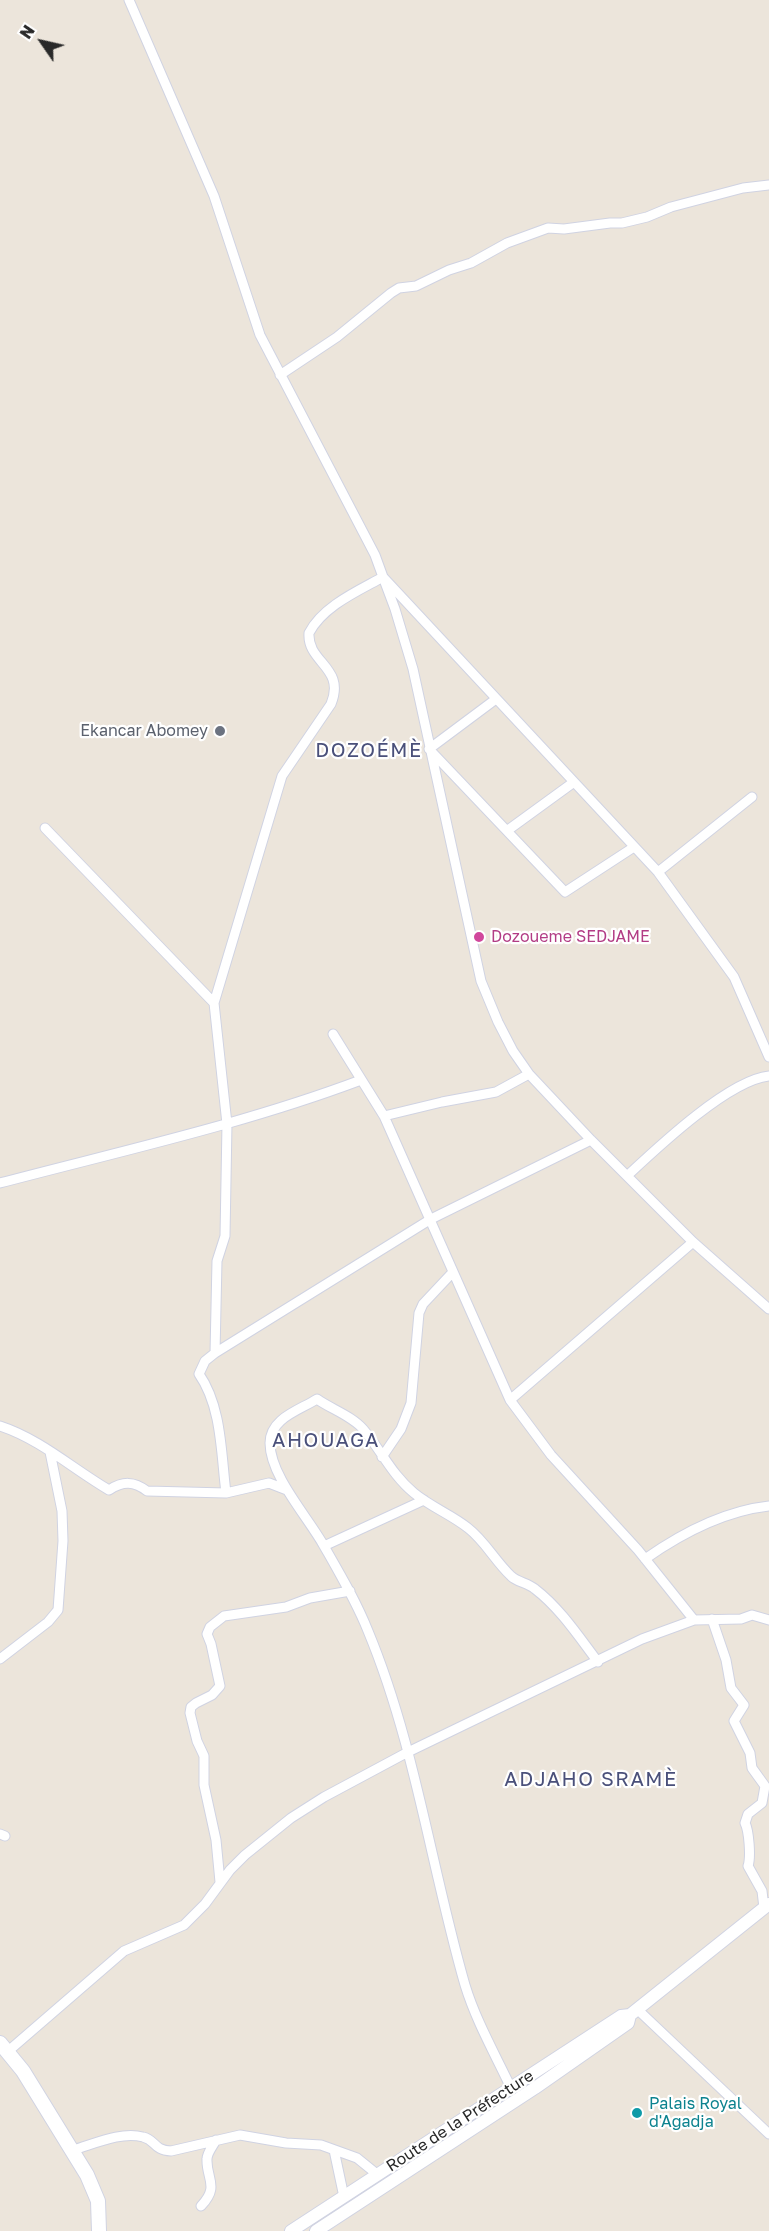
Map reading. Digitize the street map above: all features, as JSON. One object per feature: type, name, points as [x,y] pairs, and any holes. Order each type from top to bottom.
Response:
[{"type":"main road","points":[[3,2048],[23,2072],[87,2175],[98,2201],[99,2231]]},
{"type":"street","points":[[129,0],[214,196],[260,335],[375,555],[395,609],[413,669],[481,981],[498,1022],[513,1051],[529,1074],[591,1140],[693,1242],[769,1309]]},
{"type":"street","points":[[280,375],[337,337],[399,288],[416,286],[507,243],[548,228],[622,223],[743,188],[769,185]]},
{"type":"street","points":[[383,577],[658,872],[734,977],[769,1057]]},
{"type":"street","points":[[215,1353],[217,1261],[225,1236],[227,1124],[214,1003],[282,776],[331,704],[334,696],[333,676],[312,646],[309,633],[339,603],[383,577]]},
{"type":"street","points":[[429,748],[496,699]]},
{"type":"street","points":[[429,748],[565,892],[634,847]]},
{"type":"street","points":[[508,830],[574,782]]},
{"type":"street","points":[[658,872],[752,797]]},
{"type":"street","points":[[45,828],[214,1003]]},
{"type":"street","points":[[333,1034],[384,1116],[510,1400],[551,1455],[645,1559],[694,1620]]},
{"type":"street","points":[[384,1116],[496,1092],[529,1074]]},
{"type":"street","points":[[628,1175],[711,1106],[746,1083],[759,1077],[769,1076]]},
{"type":"street","points":[[0,1183],[227,1124],[304,1101],[362,1080]]},
{"type":"street","points":[[226,1493],[216,1415],[206,1384],[199,1374],[205,1361],[431,1219],[591,1140]]},
{"type":"street","points":[[510,1400],[693,1242]]},
{"type":"street","points":[[382,1457],[401,1430],[411,1403],[418,1313],[423,1304],[453,1272]]},
{"type":"street","points":[[511,2088],[481,2027],[466,1986],[408,1752],[373,1643],[350,1591],[278,1475],[270,1441],[281,1420],[317,1399],[332,1410],[356,1422],[404,1484],[424,1500],[467,1527],[513,1579],[527,1584],[541,1594],[572,1628],[598,1662]]},
{"type":"street","points":[[0,1426],[10,1429],[50,1452],[109,1490],[120,1482],[138,1484],[147,1491],[226,1493],[269,1483],[289,1491]]},
{"type":"street","points":[[0,1659],[48,1622],[58,1610],[63,1541],[62,1511],[50,1452]]},
{"type":"street","points":[[324,1546],[424,1500]]},
{"type":"street","points":[[645,1559],[687,1532],[729,1515],[769,1506]]},
{"type":"street","points":[[220,1882],[216,1840],[204,1778],[204,1756],[197,1741],[190,1713],[191,1707],[212,1695],[220,1686],[207,1635],[210,1627],[224,1616],[275,1609],[310,1598],[350,1591]]},
{"type":"street","points":[[3,2048],[124,1951],[184,1924],[205,1904],[220,1882],[245,1855],[291,1818],[324,1797],[408,1752],[642,1639],[694,1620],[741,1619],[752,1615],[769,1620]]},
{"type":"street","points":[[712,1619],[726,1660],[731,1688],[744,1705],[734,1721],[750,1753],[752,1768],[765,1786],[762,1803],[748,1814],[745,1823],[748,1828],[751,1858],[748,1866],[762,1891],[766,1906]]},
{"type":"street","name":"Route de la Préfecture","points":[[291,2231],[621,2016],[634,2012],[766,1906]]},
{"type":"street","points":[[634,2012],[767,2128]]},
{"type":"street","name":"Route de la Préfecture","points":[[316,2231],[535,2088],[628,2023],[634,2012]]},
{"type":"street","points":[[73,2150],[120,2137],[145,2137],[160,2150],[171,2151],[240,2134],[286,2143],[321,2145],[357,2158],[378,2175]]},
{"type":"street","points":[[201,2206],[210,2194],[211,2182],[207,2157],[216,2140]]},
{"type":"street","points":[[334,2150],[344,2197]]},
{"type":"place","name":"Ekancar Abomey","points":[[220,731]]},
{"type":"place","name":"Dozoueme SEDJAME","points":[[479,937]]},
{"type":"place","name":"Palais Royal d'Agadja","points":[[637,2113]]},
{"type":"district","name":"DOZOÉMÈ","points":[[369,751]]},
{"type":"district","name":"AHOUAGA","points":[[326,1441]]},
{"type":"district","name":"ADJAHO SRAMÈ","points":[[591,1780]]}]
